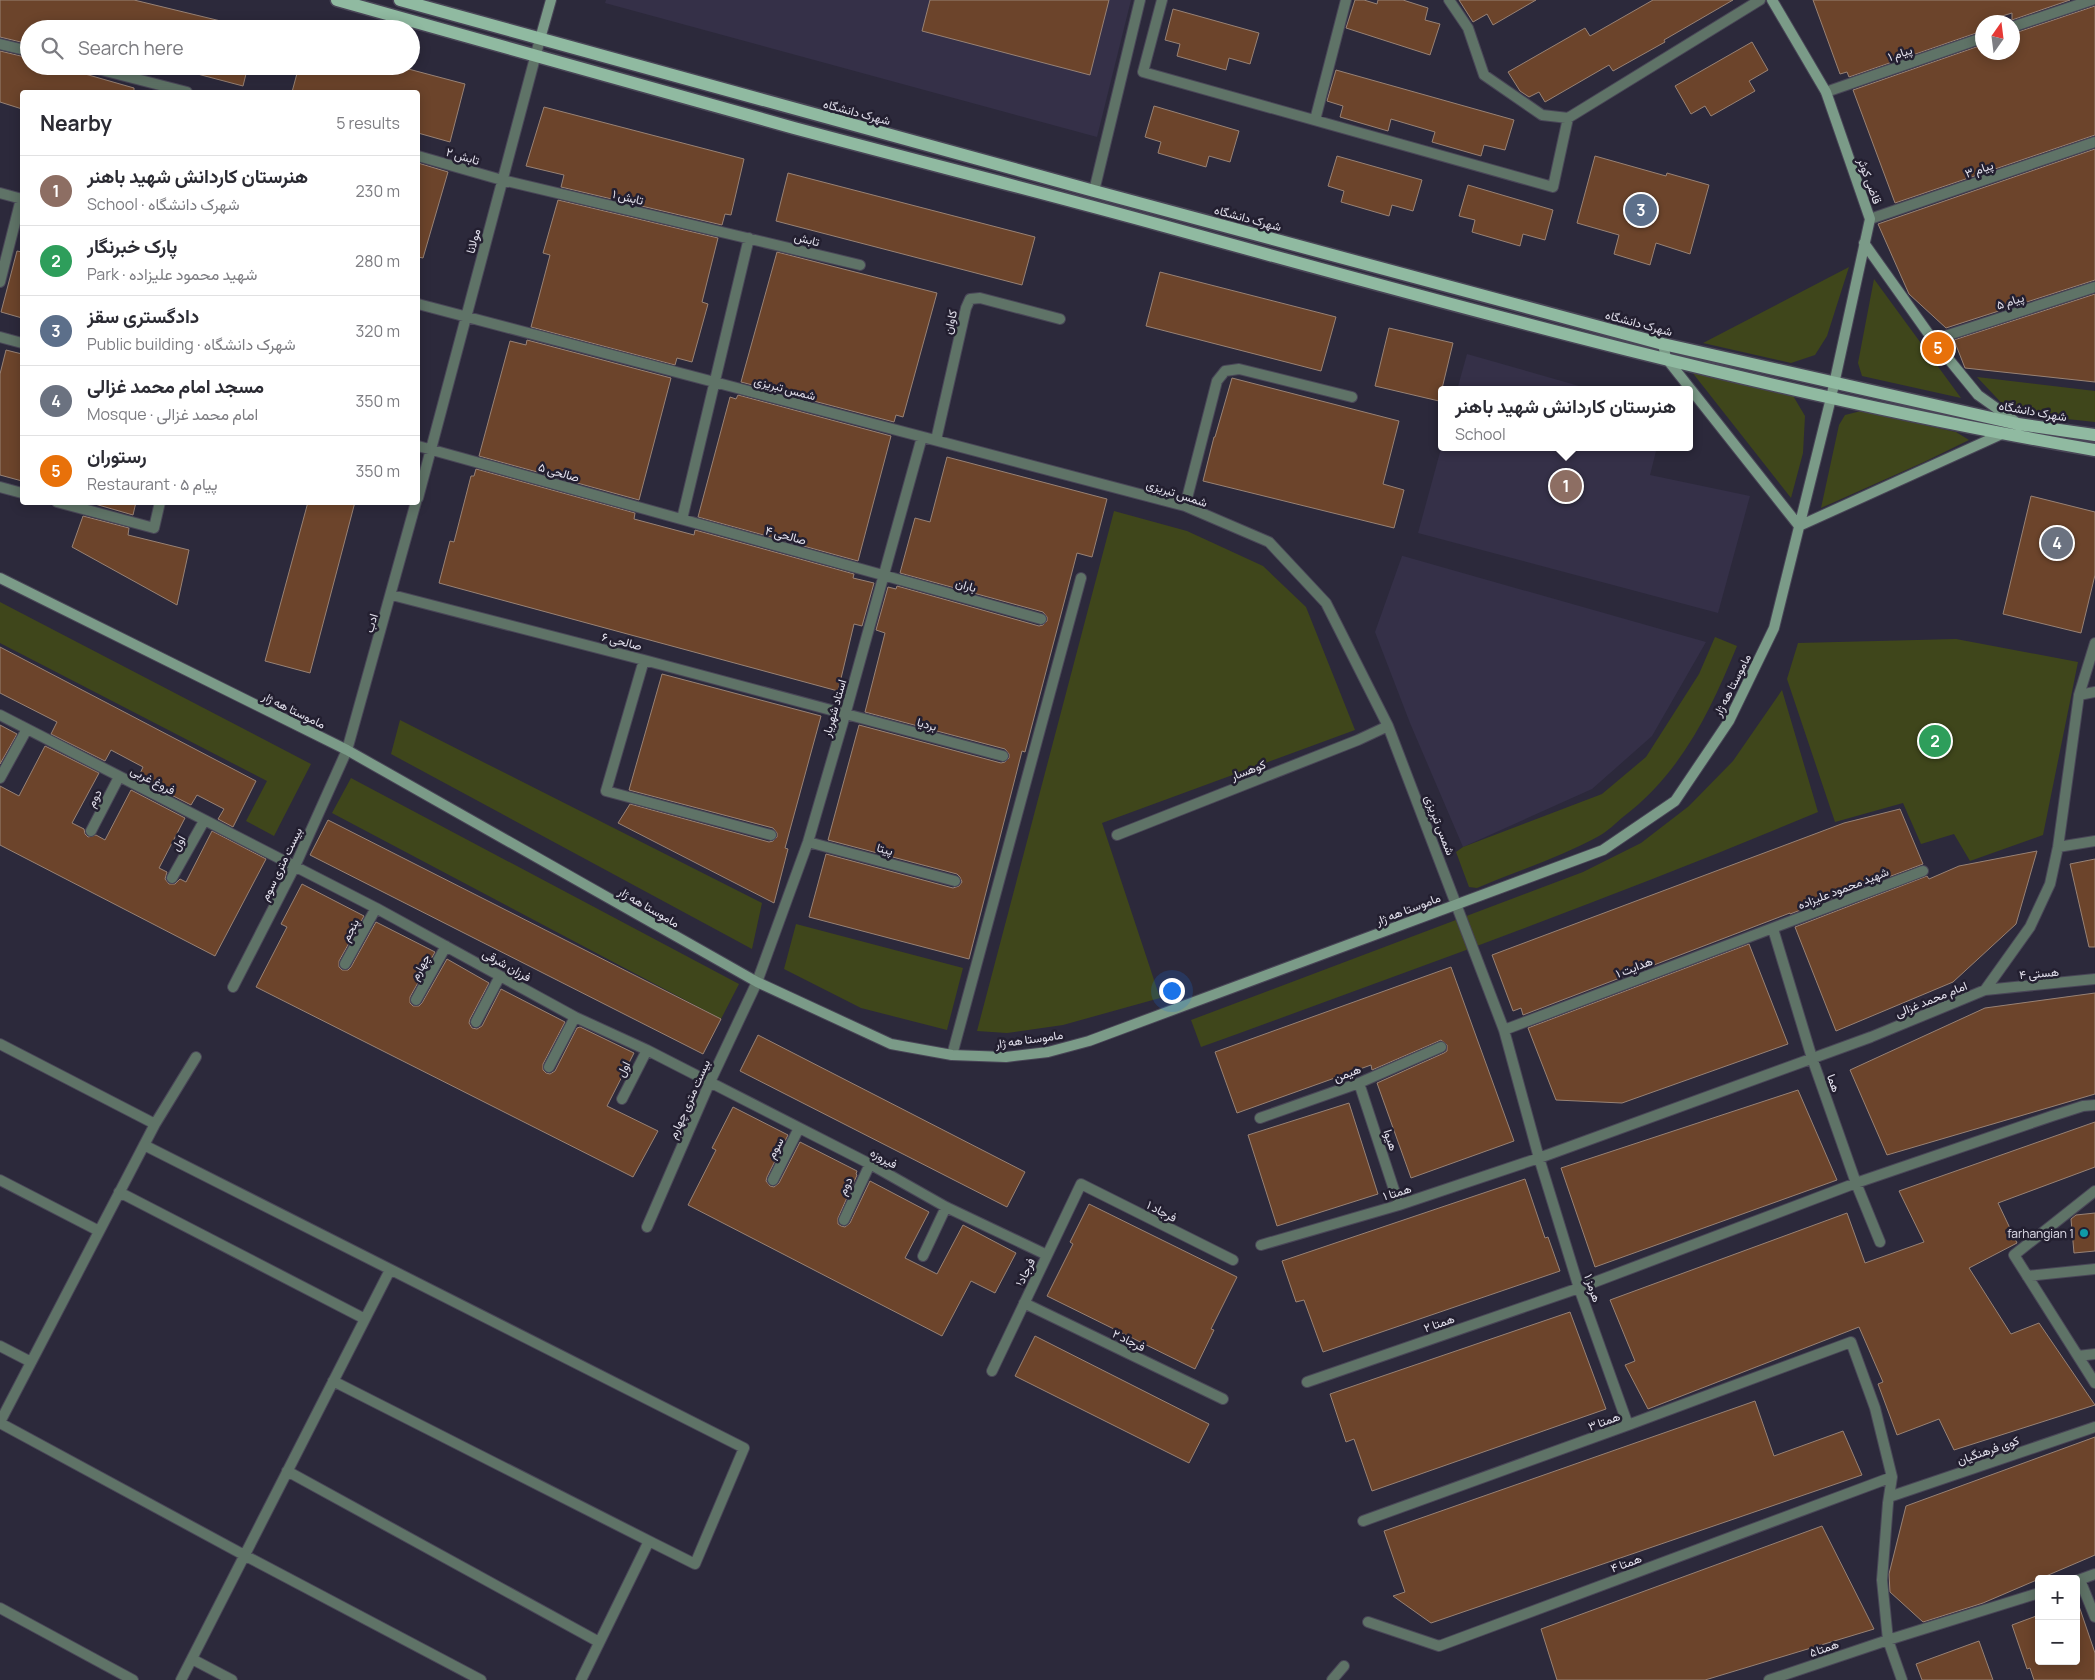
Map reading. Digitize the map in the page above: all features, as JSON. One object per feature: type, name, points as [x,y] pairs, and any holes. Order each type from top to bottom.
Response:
[{"type":"main road","points":[[337,0],[408,20]]},
{"type":"main road","name":"شهرک دانشگاه","points":[[400,0],[1094,191],[1663,344],[2018,424],[2095,435]]},
{"type":"main road","points":[[540,39],[551,0]]},
{"type":"main road","name":"قاضی کوثر","points":[[1772,0],[1826,92],[1870,219],[1834,383]]},
{"type":"main road","points":[[420,23],[1365,281],[1666,358],[1831,398],[2095,450]]},
{"type":"main road","points":[[1693,392],[1798,526],[2004,433],[2018,424],[1978,396],[1933,340],[1864,243]]},
{"type":"main road","points":[[1663,344],[1666,358],[1688,386]]},
{"type":"main road","name":"ماموستا هه ژار","points":[[0,578],[347,750],[757,982],[892,1044],[952,1055],[1006,1057],[1048,1052],[1089,1041],[1603,850],[1675,801],[1729,721],[1774,628],[1834,383]]},
{"type":"street","points":[[1094,191],[1140,0]]},
{"type":"street","points":[[1162,0],[1143,72],[1553,187],[1568,118]]},
{"type":"street","points":[[1315,120],[1346,0]]},
{"type":"street","points":[[1449,0],[1468,28],[1484,75],[1542,115],[1568,118],[1760,0]]},
{"type":"street","points":[[2020,24],[2092,0]]},
{"type":"street","name":"مولانا","points":[[430,450],[540,39]]},
{"type":"street","name":"پیام ۱","points":[[1826,92],[1975,40]]},
{"type":"street","points":[[0,44],[20,49]]},
{"type":"street","points":[[121,75],[179,90]]},
{"type":"street","name":"پیام ۳","points":[[1870,219],[2095,142]]},
{"type":"street","name":"تابش ۲","points":[[420,157],[502,180]]},
{"type":"street","name":"تابش ۱","points":[[502,180],[749,238]]},
{"type":"street","points":[[0,193],[20,198]]},
{"type":"street","points":[[0,282],[20,207]]},
{"type":"street","points":[[682,519],[749,238]]},
{"type":"street","name":"تابش","points":[[749,238],[860,264]]},
{"type":"street","name":"پیام ۵","points":[[1933,340],[2095,287]]},
{"type":"street","name":"کاوان","points":[[936,440],[966,308],[970,300],[980,298],[1060,319]]},
{"type":"street","name":"شمس تبریزی","points":[[420,304],[1185,506],[1268,542],[1326,603],[1388,726],[1504,1030],[1539,1158]]},
{"type":"street","points":[[0,337],[20,342]]},
{"type":"street","points":[[1185,506],[1217,381],[1225,371],[1239,369],[1352,397]]},
{"type":"street","name":"استاد شهریار","points":[[757,982],[808,842],[922,436]]},
{"type":"street","name":"صالحی ۵","points":[[420,447],[682,519]]},
{"type":"street","points":[[420,490],[430,450]]},
{"type":"street","points":[[0,487],[20,492]]},
{"type":"street","points":[[68,505],[154,528],[159,505]]},
{"type":"street","name":"ادب","points":[[347,750],[392,595],[415,505]]},
{"type":"street","name":"صالحی ۴","points":[[682,519],[884,575]]},
{"type":"street","name":"باران","points":[[884,575],[1041,619]]},
{"type":"street","points":[[952,1055],[1081,578]]},
{"type":"street","name":"صالحی ۶","points":[[392,595],[644,660],[845,715]]},
{"type":"street","name":"امام محمد غزالی","points":[[1539,1158],[1871,1037],[1986,990],[2030,927],[2050,884],[2058,847],[2079,695],[2095,643]]},
{"type":"street","points":[[644,660],[606,790],[771,835]]},
{"type":"street","points":[[2079,695],[2095,692]]},
{"type":"street","name":"فروغ غربی","points":[[0,715],[295,866]]},
{"type":"street","name":"بردیا","points":[[845,715],[1003,756]]},
{"type":"street","name":"کوهسار","points":[[1117,835],[1358,740],[1388,726]]},
{"type":"street","points":[[0,778],[27,729]]},
{"type":"street","name":"بیست متری سوم","points":[[233,986],[295,866],[347,750]]},
{"type":"street","name":"دوم","points":[[91,831],[119,777]]},
{"type":"street","name":"اول","points":[[172,878],[204,820]]},
{"type":"street","points":[[2058,847],[2095,841]]},
{"type":"street","name":"پیتا","points":[[808,842],[955,881]]},
{"type":"street","name":"فرزان شرقی","points":[[295,866],[575,1017],[647,1050],[709,1084]]},
{"type":"street","name":"شهید محمود علیزاده","points":[[1773,929],[1923,871]]},
{"type":"street","name":"پنجم","points":[[345,964],[376,908]]},
{"type":"street","name":"هدایت ۱","points":[[1504,1030],[1773,929]]},
{"type":"street","name":"هما","points":[[1773,929],[1812,1058],[1856,1183],[1880,1242]]},
{"type":"street","name":"چهارم","points":[[416,1000],[446,946]]},
{"type":"street","points":[[476,1022],[500,976]]},
{"type":"street","name":"هستی ۴","points":[[1986,990],[2095,979]]},
{"type":"street","name":"بیست متری چهارم","points":[[647,1227],[709,1084],[757,982]]},
{"type":"street","points":[[549,1068],[575,1017]]},
{"type":"street","points":[[0,1044],[155,1124]]},
{"type":"street","name":"هیمن","points":[[1260,1118],[1359,1082],[1441,1047]]},
{"type":"street","name":"اول","points":[[622,1099],[647,1050]]},
{"type":"street","points":[[196,1058],[155,1124],[0,1422],[244,1555],[481,1680]]},
{"type":"street","name":"هیوا","points":[[1359,1082],[1399,1205]]},
{"type":"street","name":"فیروزه","points":[[709,1084],[870,1164],[946,1207],[1047,1255]]},
{"type":"street","name":"همتا ۲","points":[[1308,1382],[1579,1288],[1856,1183],[2060,1113],[2083,1106],[2095,1105]]},
{"type":"street","name":"سوم","points":[[773,1180],[799,1128]]},
{"type":"street","points":[[144,1145],[744,1448],[695,1564],[333,1381]]},
{"type":"street","name":"همتا ۱","points":[[1261,1245],[1399,1205],[1539,1158]]},
{"type":"street","name":"هرمز ۱","points":[[1539,1158],[1579,1288],[1628,1425]]},
{"type":"street","name":"دوم","points":[[844,1220],[870,1164]]},
{"type":"street","points":[[0,1180],[99,1231]]},
{"type":"street","name":"فرجاد۱","points":[[992,1371],[1081,1184]]},
{"type":"street","name":"فرجاد ۱","points":[[1081,1184],[1232,1260]]},
{"type":"street","points":[[2095,1191],[2014,1255],[2095,1382]]},
{"type":"street","points":[[119,1192],[365,1319]]},
{"type":"street","points":[[923,1256],[946,1207]]},
{"type":"street","points":[[2027,1276],[2095,1269]]},
{"type":"street","points":[[181,1680],[390,1270]]},
{"type":"street","name":"فرجاد ۲","points":[[1024,1303],[1224,1399]]},
{"type":"street","name":"همتا ۳","points":[[1363,1520],[1852,1342],[1875,1408],[1892,1477]]},
{"type":"street","points":[[0,1346],[31,1362]]},
{"type":"street","points":[[2078,1356],[2095,1354]]},
{"type":"street","name":"کوی فرهنگیان","points":[[1889,1497],[2095,1426]]},
{"type":"street","points":[[287,1472],[599,1642]]},
{"type":"street","points":[[1892,1477],[1882,1580],[1888,1640],[1902,1680]]},
{"type":"street","name":"همتا ۴","points":[[1368,1622],[1438,1646],[1892,1477]]},
{"type":"street","points":[[581,1680],[649,1541],[656,1545]]},
{"type":"street","points":[[2080,1579],[2095,1574]]},
{"type":"street","points":[[2080,1584],[2095,1617]]},
{"type":"street","name":"همتا۵","points":[[1769,1680],[1888,1640],[2035,1594]]},
{"type":"street","points":[[0,1608],[133,1680]]},
{"type":"street","points":[[192,1659],[232,1680]]},
{"type":"street","points":[[1332,1680],[1344,1666]]},
{"type":"shaded area","points":[[606,0],[1131,0],[1097,137],[605,3]]},
{"type":"shaded area","points":[[1467,354],[1579,386],[1458,386]]},
{"type":"shaded area","points":[[1440,451],[1656,451],[1650,475],[1750,496],[1718,613],[1418,533]]},
{"type":"shaded area","points":[[1402,556],[1706,642],[1652,736],[1592,789],[1463,847],[1410,723],[1375,632]]},
{"type":"green space","points":[[1849,267],[1827,336],[1815,355],[1791,363],[1703,343]]},
{"type":"green space","points":[[1874,279],[1961,398],[1862,376],[1858,363]]},
{"type":"green space","points":[[1688,367],[1792,394],[1805,416],[1803,453],[1791,498]]},
{"type":"green space","points":[[1977,377],[2095,391],[2095,422],[2011,413]]},
{"type":"green space","points":[[1861,411],[1956,432],[1969,440],[1821,508],[1839,425],[1845,415]]},
{"type":"green space","points":[[1114,511],[1187,531],[1263,566],[1306,607],[1355,730],[1102,823],[1160,998],[1063,1025],[1007,1033],[977,1031]]},
{"type":"green space","points":[[0,602],[311,764],[274,836],[246,821],[267,781],[0,643]]},
{"type":"green space","points":[[1715,637],[1737,646],[1727,670],[1692,740],[1661,781],[1643,800],[1606,832],[1584,844],[1477,888],[1469,887],[1456,852],[1463,847],[1602,794],[1646,757],[1699,674]]},
{"type":"green space","points":[[1956,639],[2078,662],[2043,835],[1970,861],[1954,834],[1921,844],[1903,803],[1835,822],[1787,679],[1798,643]]},
{"type":"green space","points":[[1782,690],[1818,812],[1588,904],[1201,1047],[1191,1020],[1583,872],[1641,843],[1689,806],[1733,761]]},
{"type":"green space","points":[[400,720],[762,903],[752,949],[391,754]]},
{"type":"green space","points":[[351,778],[739,984],[721,1019],[332,813]]},
{"type":"green space","points":[[796,924],[963,968],[947,1030],[861,1008],[784,969]]},
{"type":"building","points":[[0,0],[134,0],[217,20],[20,20],[20,42],[0,37]]},
{"type":"building","points":[[930,0],[1109,0],[1090,75],[922,31]]},
{"type":"building","points":[[1355,0],[1364,0],[1377,4],[1378,0],[1403,0],[1428,8],[1425,20],[1440,24],[1430,55],[1346,28]]},
{"type":"building","points":[[1459,0],[1536,0],[1493,25],[1487,14],[1473,22]]},
{"type":"building","points":[[1653,0],[1733,0],[1664,40],[1665,42],[1613,71],[1609,65],[1545,102],[1539,92],[1529,97],[1520,91],[1508,72],[1585,28],[1590,36]]},
{"type":"building","points":[[1813,0],[2070,0],[2020,17],[2020,15],[2012,15],[2012,13],[2005,15],[1975,15],[1975,33],[1849,77],[1847,72],[1840,74]]},
{"type":"building","points":[[2095,6],[2095,135],[1895,203],[1853,90],[1975,47],[1975,60],[2020,60],[2020,31]]},
{"type":"building","points":[[1173,9],[1259,33],[1250,64],[1229,58],[1226,70],[1177,56],[1180,44],[1165,40]]},
{"type":"building","points":[[1752,42],[1768,70],[1749,81],[1755,91],[1711,116],[1705,106],[1691,114],[1675,86]]},
{"type":"building","points":[[0,51],[20,56],[20,75],[88,75],[134,88],[134,90],[20,90],[20,108],[0,102]]},
{"type":"building","points":[[1336,70],[1514,120],[1505,150],[1484,145],[1481,156],[1432,142],[1435,132],[1391,119],[1388,131],[1340,117],[1343,106],[1327,101]]},
{"type":"building","points":[[420,72],[465,84],[450,142],[420,134],[420,90],[293,90],[297,75],[420,75]]},
{"type":"building","points":[[201,75],[246,75],[243,86]]},
{"type":"building","points":[[1154,106],[1239,131],[1230,162],[1209,156],[1206,167],[1158,153],[1161,142],[1145,137]]},
{"type":"building","points":[[544,107],[744,159],[731,215],[725,214],[722,225],[561,187],[564,175],[526,166]]},
{"type":"building","points":[[2095,149],[2095,280],[1946,328],[1909,294],[1878,224]]},
{"type":"building","points":[[1337,156],[1422,180],[1413,211],[1392,205],[1389,216],[1341,202],[1344,191],[1328,186]]},
{"type":"building","points":[[1595,156],[1666,176],[1667,173],[1709,185],[1690,254],[1656,243],[1650,265],[1614,254],[1619,235],[1577,223]]},
{"type":"building","points":[[420,164],[448,172],[423,258],[420,257]]},
{"type":"building","points":[[788,173],[1035,237],[1022,285],[776,221]]},
{"type":"building","points":[[1468,185],[1553,210],[1545,240],[1523,234],[1520,246],[1472,232],[1475,220],[1459,216]]},
{"type":"building","points":[[558,200],[718,238],[702,302],[708,304],[692,362],[677,358],[675,365],[531,327],[550,255],[543,253]]},
{"type":"building","points":[[17,251],[20,252],[20,317],[1,312]]},
{"type":"building","points":[[777,252],[937,293],[903,417],[896,415],[894,422],[741,382]]},
{"type":"building","points":[[1160,272],[1336,317],[1321,371],[1146,326]]},
{"type":"building","points":[[2095,294],[2095,382],[1965,368],[1954,340]]},
{"type":"building","points":[[1389,328],[1453,343],[1443,386],[1438,386],[1438,401],[1375,386]]},
{"type":"building","points":[[527,340],[671,378],[639,500],[479,456],[510,341],[526,345]]},
{"type":"building","points":[[6,350],[20,354],[20,480],[0,475],[0,374]]},
{"type":"building","points":[[1232,378],[1399,421],[1383,484],[1404,490],[1394,528],[1203,481]]},
{"type":"building","points":[[738,395],[891,436],[858,561],[698,517],[730,397],[736,399]]},
{"type":"building","points":[[947,457],[1107,499],[1092,557],[1077,553],[1025,752],[1022,751],[969,959],[809,917],[826,854],[953,888],[959,886],[962,882],[957,874],[828,840],[859,725],[1001,763],[1009,758],[1009,754],[1005,749],[865,712],[885,633],[876,630],[888,587],[896,589],[897,586],[1039,626],[1047,621],[1047,617],[1043,612],[900,573],[915,518],[930,522]]},
{"type":"building","points":[[476,469],[635,513],[634,519],[694,535],[695,530],[854,574],[853,578],[874,583],[862,626],[854,624],[838,691],[439,583],[450,541],[454,542],[471,476],[474,476]]},
{"type":"building","points":[[2031,496],[2095,512],[2095,575],[2081,633],[2003,614]]},
{"type":"building","points":[[98,505],[135,505],[133,515]]},
{"type":"building","points":[[307,505],[354,505],[310,673],[265,661]]},
{"type":"building","points":[[83,516],[129,528],[128,535],[189,550],[177,605],[72,547]]},
{"type":"building","points":[[0,647],[256,781],[233,827],[218,819],[224,809],[197,795],[191,805],[138,778],[143,767],[111,750],[105,761],[51,734],[57,722],[0,693]]},
{"type":"building","points":[[662,674],[821,716],[785,848],[788,849],[774,903],[618,823],[630,804],[769,842],[777,837],[777,833],[773,828],[629,790]]},
{"type":"building","points":[[0,725],[17,734],[0,764]]},
{"type":"building","points":[[45,746],[99,773],[72,823],[84,829],[88,837],[96,835],[105,840],[131,790],[185,818],[159,868],[167,872],[165,879],[169,884],[175,884],[180,879],[186,882],[212,831],[266,859],[215,956],[0,845],[0,786],[19,796]]},
{"type":"building","points":[[1900,809],[1923,864],[1523,1015],[1521,1008],[1513,1011],[1492,955],[1844,823]]},
{"type":"building","points":[[328,820],[721,1019],[703,1054],[310,855]]},
{"type":"building","points":[[2037,851],[2016,924],[1953,982],[1836,1031],[1795,927],[1927,876],[1929,879],[1959,866]]},
{"type":"building","points":[[2095,859],[2095,947],[2089,947],[2070,864]]},
{"type":"building","points":[[302,884],[364,916],[339,961],[339,967],[342,970],[348,970],[351,967],[376,922],[435,952],[410,997],[410,1003],[413,1006],[419,1006],[422,1003],[447,959],[489,983],[470,1019],[469,1023],[472,1028],[477,1029],[482,1026],[501,989],[565,1022],[543,1064],[543,1070],[546,1073],[550,1074],[555,1071],[577,1028],[580,1027],[634,1053],[607,1106],[658,1131],[633,1177],[256,987],[287,927],[281,924]]},
{"type":"building","points":[[1749,944],[1788,1044],[1622,1103],[1556,1100],[1528,1028]]},
{"type":"building","points":[[1451,967],[1514,1141],[1411,1178],[1377,1083],[1447,1051],[1447,1045],[1441,1040],[1372,1070],[1371,1065],[1237,1113],[1215,1052]]},
{"type":"building","points":[[2095,993],[2095,1094],[1887,1155],[1850,1070],[1985,1008]]},
{"type":"building","points":[[758,1035],[1025,1172],[1007,1207],[740,1071]]},
{"type":"building","points":[[1798,1090],[1837,1180],[1595,1267],[1561,1168]]},
{"type":"building","points":[[1349,1103],[1378,1194],[1277,1226],[1248,1135]]},
{"type":"building","points":[[733,1107],[788,1135],[767,1177],[766,1181],[770,1186],[774,1187],[779,1183],[800,1142],[857,1171],[838,1218],[838,1224],[841,1226],[845,1227],[850,1223],[870,1181],[929,1212],[905,1258],[937,1274],[963,1225],[1016,1253],[995,1293],[971,1281],[942,1336],[688,1205],[716,1150],[712,1148]]},
{"type":"building","points":[[2095,1122],[2095,1167],[1998,1203],[2017,1243],[1969,1268],[2011,1334],[2039,1323],[2095,1405],[1954,1450],[1939,1419],[1897,1435],[1878,1384],[1883,1382],[1859,1327],[1648,1409],[1625,1365],[1635,1361],[1610,1300],[1847,1213],[1865,1263],[1924,1242],[1899,1191]]},
{"type":"building","points":[[1525,1179],[1545,1238],[1548,1237],[1560,1271],[1323,1352],[1304,1300],[1296,1302],[1282,1261]]},
{"type":"building","points":[[1089,1204],[1237,1277],[1211,1329],[1214,1330],[1195,1369],[1047,1296],[1073,1244],[1070,1242]]},
{"type":"building","name":"farhangian 1","points":[[2095,1213],[2095,1251],[2074,1253],[2071,1219],[2076,1215]]},
{"type":"building","points":[[1570,1312],[1606,1409],[1372,1491],[1354,1439],[1346,1442],[1330,1394]]},
{"type":"building","points":[[1035,1336],[1209,1424],[1189,1463],[1015,1376]]},
{"type":"building","points":[[1755,1401],[1774,1456],[1843,1431],[1862,1475],[1431,1623],[1393,1596],[1405,1592],[1384,1531]]},
{"type":"building","points":[[2095,1437],[2095,1555],[2048,1575],[2035,1575],[2035,1581],[1983,1603],[1923,1622],[1890,1592],[1889,1574],[1906,1506]]},
{"type":"building","points":[[1822,1526],[1874,1629],[1705,1680],[1557,1680],[1541,1629]]},
{"type":"building","points":[[2080,1609],[2095,1653],[2095,1680],[2034,1680],[2030,1668],[2027,1669],[2012,1625],[2035,1616],[2035,1665],[2080,1665]]},
{"type":"building","points":[[1979,1641],[1993,1680],[1922,1680],[1916,1664]]},
{"type":"place","name":"دادگستری سقز","points":[[1641,210]]},
{"type":"place","name":"رستوران","points":[[1938,348]]},
{"type":"place","name":"هنرستان کاردانش شهید باهنر","points":[[1566,486]]},
{"type":"place","name":"مسجد امام محمد غزالی","points":[[2057,543]]},
{"type":"place","name":"پارک خبرنگار","points":[[1935,741]]},
{"type":"place","name":"farhangian 1","points":[[2084,1233]]}]
